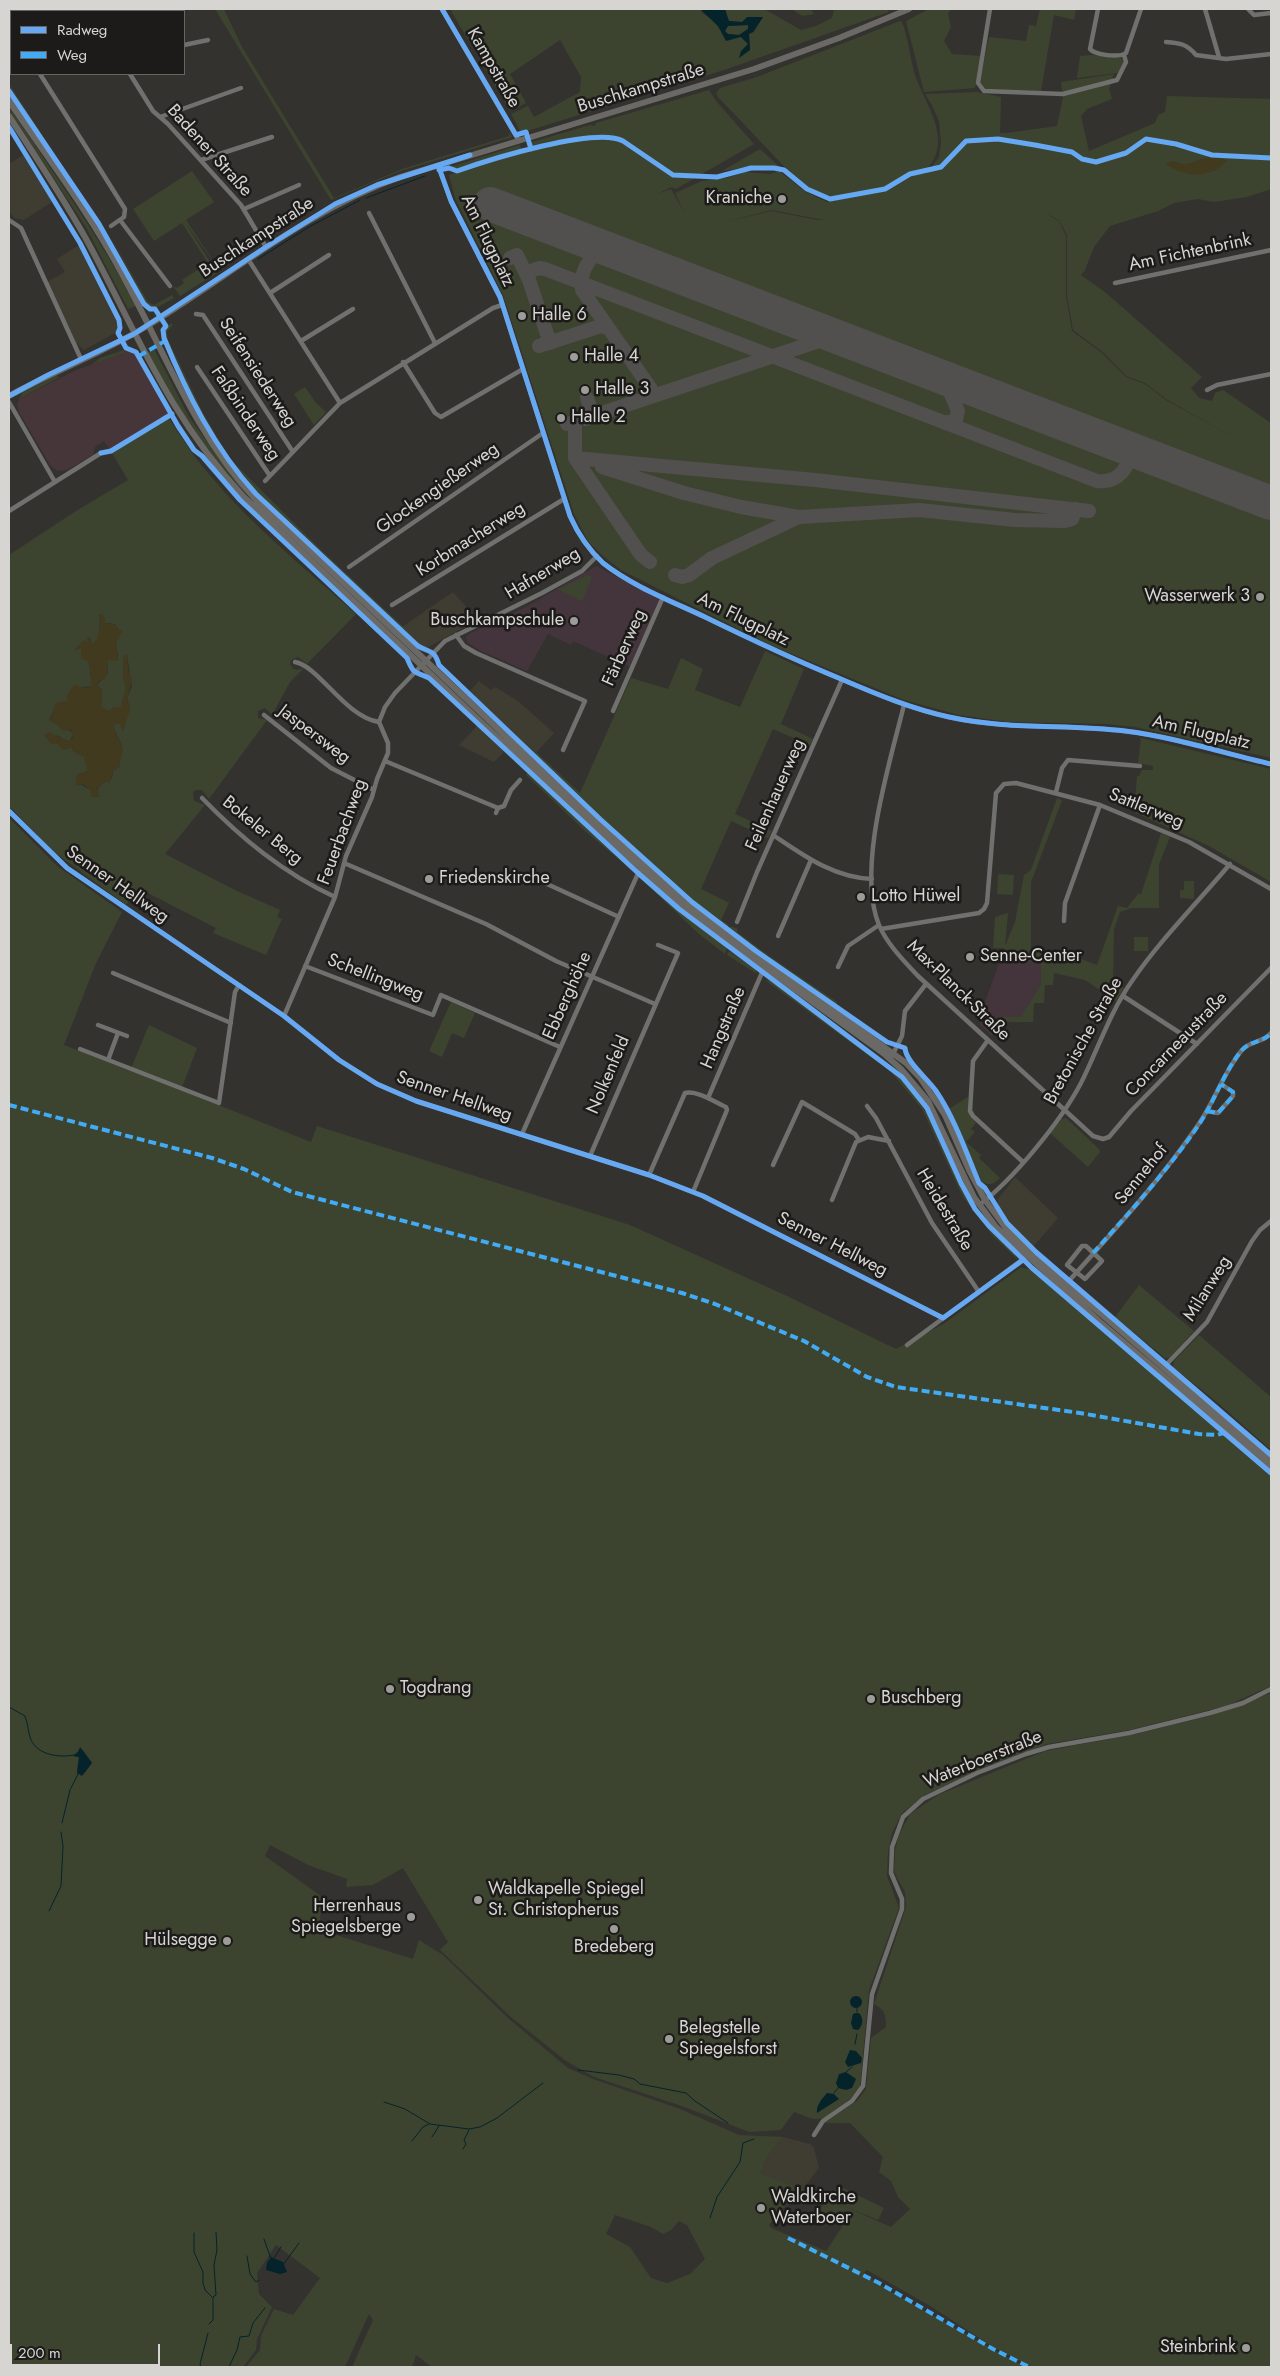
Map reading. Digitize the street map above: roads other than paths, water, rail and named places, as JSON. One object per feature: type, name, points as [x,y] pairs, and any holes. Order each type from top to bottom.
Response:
[{"type":"main road","name":"Buschkampstraße","points":[[9,396],[134,334],[266,246],[320,213],[360,192],[438,165],[754,69],[839,38],[908,9]]},
{"type":"main road","points":[[9,101],[120,270],[197,422],[244,486],[332,573],[693,909],[921,1079],[945,1115],[969,1170],[985,1200],[1008,1231],[1066,1284],[1271,1460]]},
{"type":"main road","points":[[9,116],[90,246],[173,406],[212,462],[247,501],[640,869],[690,913],[764,968],[892,1056],[928,1101],[978,1205],[996,1227],[1026,1256],[1271,1467]]},
{"type":"street","name":"Kampstraße","points":[[442,9],[519,141]]},
{"type":"street","points":[[990,9],[986,44],[978,83],[980,88],[984,91],[1062,94],[1117,80],[1126,62],[1124,55],[1141,9]]},
{"type":"street","points":[[1098,9],[1090,46],[1091,51],[1124,55]]},
{"type":"street","points":[[1205,9],[1219,57]]},
{"type":"street","points":[[1248,9],[1254,15],[1271,13]]},
{"type":"street","points":[[185,45],[208,40]]},
{"type":"street","points":[[1166,42],[1183,43],[1196,54],[1226,59],[1271,54]]},
{"type":"street","points":[[41,75],[124,208],[125,216],[110,226]]},
{"type":"street","name":"Badener Straße","points":[[131,75],[153,111],[201,160],[244,209],[266,246]]},
{"type":"street","points":[[160,117],[241,88]]},
{"type":"street","points":[[201,160],[272,137]]},
{"type":"street","name":"Am Flugplatz","points":[[438,165],[451,201],[502,305],[575,528],[597,556],[622,575],[779,654],[904,705],[949,717],[991,724],[1103,729],[1146,734],[1271,764]]},
{"type":"street","points":[[244,209],[299,185]]},
{"type":"street","points":[[369,213],[435,343]]},
{"type":"street","points":[[9,220],[21,228],[81,359]]},
{"type":"street","points":[[120,220],[170,286]]},
{"type":"street","name":"Am Fichtenbrink","points":[[1115,283],[1271,250]]},
{"type":"street","points":[[270,293],[328,255]]},
{"type":"street","points":[[248,259],[340,403]]},
{"type":"street","name":"Faßbinderweg","points":[[265,482],[340,403],[403,362],[502,305]]},
{"type":"street","points":[[301,341],[353,309]]},
{"type":"street","name":"Seifensiederweg","points":[[196,314],[203,315],[293,452]]},
{"type":"street","points":[[403,362],[435,413],[442,417],[523,369]]},
{"type":"street","name":"Faßbinderweg","points":[[197,367],[270,476]]},
{"type":"street","points":[[1207,390],[1217,385],[1271,374]]},
{"type":"street","points":[[9,402],[55,482]]},
{"type":"street","name":"Glockengießerweg","points":[[349,566],[543,433]]},
{"type":"street","points":[[9,511],[101,453]]},
{"type":"street","name":"Korbmacherweg","points":[[392,605],[564,499]]},
{"type":"street","name":"Hafnerweg","points":[[421,665],[443,643],[582,571],[597,556]]},
{"type":"street","name":"Färberweg","points":[[613,711],[663,597]]},
{"type":"street","points":[[456,635],[464,646],[476,653],[585,701],[564,750]]},
{"type":"street","points":[[295,662],[306,666],[333,692],[368,720],[379,722],[388,702],[421,665]]},
{"type":"street","name":"Feilenhauerweg","points":[[737,922],[773,835],[842,680]]},
{"type":"street","name":"Max-Planck-Straße","points":[[904,705],[878,812],[872,879],[874,907],[880,927],[898,953],[926,984],[1093,1136],[1103,1139]]},
{"type":"street","name":"Jaspersweg","points":[[264,714],[331,768],[374,790]]},
{"type":"street","name":"Feuerbachweg","points":[[284,1016],[334,897],[344,863],[385,760],[388,743],[379,722]]},
{"type":"street","points":[[385,760],[497,810],[504,806],[511,790],[520,780]]},
{"type":"street","points":[[1056,792],[1062,768],[1068,760],[1140,766]]},
{"type":"street","name":"Sattlerweg","points":[[880,927],[979,913],[984,910],[987,904],[996,793],[1001,786],[1011,782],[1056,792],[1100,805],[1167,832],[1230,864],[1271,889]]},
{"type":"street","name":"Bokeler Berg","points":[[202,798],[235,831],[264,855],[303,881],[334,897]]},
{"type":"street","points":[[1064,921],[1065,903],[1100,805]]},
{"type":"street","name":"Senner Hellweg","points":[[9,811],[66,868],[284,1016],[339,1060],[394,1093],[649,1175],[693,1192],[943,1318]]},
{"type":"street","points":[[773,835],[811,860],[837,872],[872,879]]},
{"type":"street","points":[[778,936],[811,860]]},
{"type":"street","points":[[344,863],[486,924],[556,961],[655,1004]]},
{"type":"street","name":"Bretonische Straße","points":[[978,1205],[1006,1182],[1065,1109],[1081,1083],[1123,996],[1134,979],[1230,864]]},
{"type":"street","name":"Ebberghöhe","points":[[522,1134],[640,869]]},
{"type":"street","points":[[534,878],[619,916]]},
{"type":"street","points":[[838,967],[848,946],[880,927]]},
{"type":"street","name":"Nolkenfeld","points":[[590,1156],[678,953],[658,945]]},
{"type":"street","name":"Schellingweg","points":[[306,966],[433,1015],[441,995],[560,1047]]},
{"type":"street","name":"Hangstraße","points":[[708,1098],[764,968]]},
{"type":"street","name":"Concarneaustraße","points":[[1103,1139],[1109,1136],[1271,969]]},
{"type":"street","points":[[112,973],[230,1023]]},
{"type":"street","points":[[892,1056],[902,1036],[905,1012],[926,984]]},
{"type":"street","points":[[80,1049],[219,1103],[235,992],[239,985]]},
{"type":"street","points":[[1123,996],[1197,1044]]},
{"type":"street","points":[[98,1025],[127,1036]]},
{"type":"street","points":[[108,1060],[118,1033]]},
{"type":"street","name":"Sennehof","points":[[1066,1284],[1168,1166],[1208,1111],[1229,1068],[1244,1048],[1251,1043],[1264,1040],[1271,1033]]},
{"type":"street","points":[[988,1040],[974,1061],[970,1111],[973,1116],[1023,1162]]},
{"type":"street","points":[[1208,1111],[1218,1113],[1234,1096],[1233,1092],[1220,1084]]},
{"type":"street","points":[[649,1175],[685,1093],[690,1092],[708,1098],[726,1107],[726,1110],[693,1192]]},
{"type":"street","points":[[773,1165],[802,1102],[854,1134],[859,1140]]},
{"type":"street","name":"Heidestraße","points":[[867,1106],[889,1141],[932,1222],[979,1292]]},
{"type":"street","points":[[832,1200],[852,1149],[859,1140],[875,1137],[889,1141]]},
{"type":"street","name":"Milanweg","points":[[1163,1368],[1207,1322],[1252,1241],[1260,1230],[1271,1221]]},
{"type":"street","points":[[1082,1246],[1094,1253],[1101,1262],[1087,1278],[1082,1278],[1068,1266],[1067,1263],[1082,1246]]},
{"type":"street","points":[[907,1345],[1026,1256]]},
{"type":"street","name":"Waterboerstraße","points":[[814,2134],[823,2121],[852,2101],[862,2086],[872,1994],[902,1909],[902,1899],[891,1873],[890,1857],[896,1830],[908,1810],[923,1799],[954,1784],[1026,1754],[1049,1747],[1130,1733],[1210,1713],[1243,1703],[1271,1689]]},
{"type":"water","points":[[700,9],[725,9],[729,21],[742,22],[747,17],[763,17],[753,32],[749,34],[750,50],[739,58],[741,51],[748,44],[741,37],[726,41],[718,26]],"holes":[[[748,25],[748,29],[739,35],[728,34],[725,31],[728,26]]]},
{"type":"water","points":[[80,1747],[92,1763],[82,1776],[77,1773],[79,1757],[73,1756]]},
{"type":"water","points":[[856,1996],[862,2002],[856,2008],[850,2002]]},
{"type":"water","points":[[853,2014],[861,2015],[862,2020],[858,2030],[853,2029],[851,2023]]},
{"type":"water","points":[[850,2050],[856,2051],[862,2058],[861,2063],[848,2067],[845,2062]]},
{"type":"water","points":[[846,2072],[856,2079],[852,2088],[846,2090],[838,2088],[836,2083],[839,2074]]},
{"type":"water","points":[[827,2093],[834,2094],[839,2099],[817,2113],[818,2105]]},
{"type":"water","points":[[271,2257],[283,2262],[287,2272],[280,2274],[266,2270],[267,2263]]},
{"type":"waterway","points":[[366,198],[425,176]]},
{"type":"waterway","points":[[258,259],[309,227],[360,200]]},
{"type":"waterway","points":[[9,1707],[25,1716],[31,1740],[39,1749],[56,1756],[74,1755]]},
{"type":"waterway","points":[[62,1823],[70,1790],[78,1774]]},
{"type":"waterway","points":[[49,1911],[61,1886],[63,1846],[61,1832]]},
{"type":"waterway","points":[[855,2044],[857,2034]]},
{"type":"waterway","points":[[846,2072],[852,2067]]},
{"type":"waterway","points":[[578,2070],[619,2075],[634,2079],[640,2084],[686,2093],[728,2123]]},
{"type":"waterway","points":[[384,2102],[405,2109],[430,2124],[469,2129],[480,2127],[497,2118],[543,2083]]},
{"type":"waterway","points":[[834,2093],[839,2087]]},
{"type":"waterway","points":[[412,2141],[423,2127],[429,2124]]},
{"type":"waterway","points":[[432,2137],[439,2126]]},
{"type":"waterway","points":[[463,2149],[466,2144],[464,2140],[469,2130]]},
{"type":"waterway","points":[[710,2218],[717,2197],[740,2162],[743,2143],[754,2139]]},
{"type":"waterway","points":[[209,2324],[213,2320],[213,2297],[216,2295],[214,2265],[217,2250],[216,2232]]},
{"type":"waterway","points":[[194,2233],[194,2252],[203,2272],[205,2290],[212,2297]]},
{"type":"waterway","points":[[264,2239],[271,2259]]},
{"type":"waterway","points":[[283,2265],[299,2243]]},
{"type":"waterway","points":[[274,2258],[281,2247]]},
{"type":"waterway","points":[[247,2256],[250,2274],[256,2282],[259,2280]]},
{"type":"waterway","points":[[229,2367],[237,2350],[240,2337],[249,2336],[253,2323],[265,2308]]},
{"type":"waterway","points":[[201,2367],[200,2364],[208,2333]]},
{"type":"waterway","points":[[9,2358],[12,2364]]},
{"type":"place","name":"Kraniche","points":[[782,199]]},
{"type":"place","name":"Halle 6","points":[[522,316]]},
{"type":"place","name":"Halle 4","points":[[574,357]]},
{"type":"place","name":"Halle 3","points":[[585,390]]},
{"type":"place","name":"Halle 2","points":[[561,418]]},
{"type":"place","name":"Wasserwerk 3","points":[[1260,597]]},
{"type":"place","name":"Buschkampschule","points":[[574,621]]},
{"type":"place","name":"Friedenskirche","points":[[429,879]]},
{"type":"place","name":"Lotto Hüwel","points":[[861,897]]},
{"type":"place","name":"Senne-Center","points":[[970,957]]},
{"type":"place","name":"Togdrang","points":[[390,1689]]},
{"type":"place","name":"Buschberg","points":[[871,1699]]},
{"type":"place","name":"Waldkapelle Spiegel St. Christopherus","points":[[478,1900]]},
{"type":"place","name":"Herrenhaus Spiegelsberge","points":[[411,1917]]},
{"type":"place","name":"Bredeberg","points":[[614,1929]]},
{"type":"place","name":"Hülsegge","points":[[227,1941]]},
{"type":"place","name":"Belegstelle Spiegelsforst","points":[[669,2039]]},
{"type":"place","name":"Waldkirche Waterboer","points":[[761,2208]]},
{"type":"place","name":"Steinbrink","points":[[1246,2348]]}]
